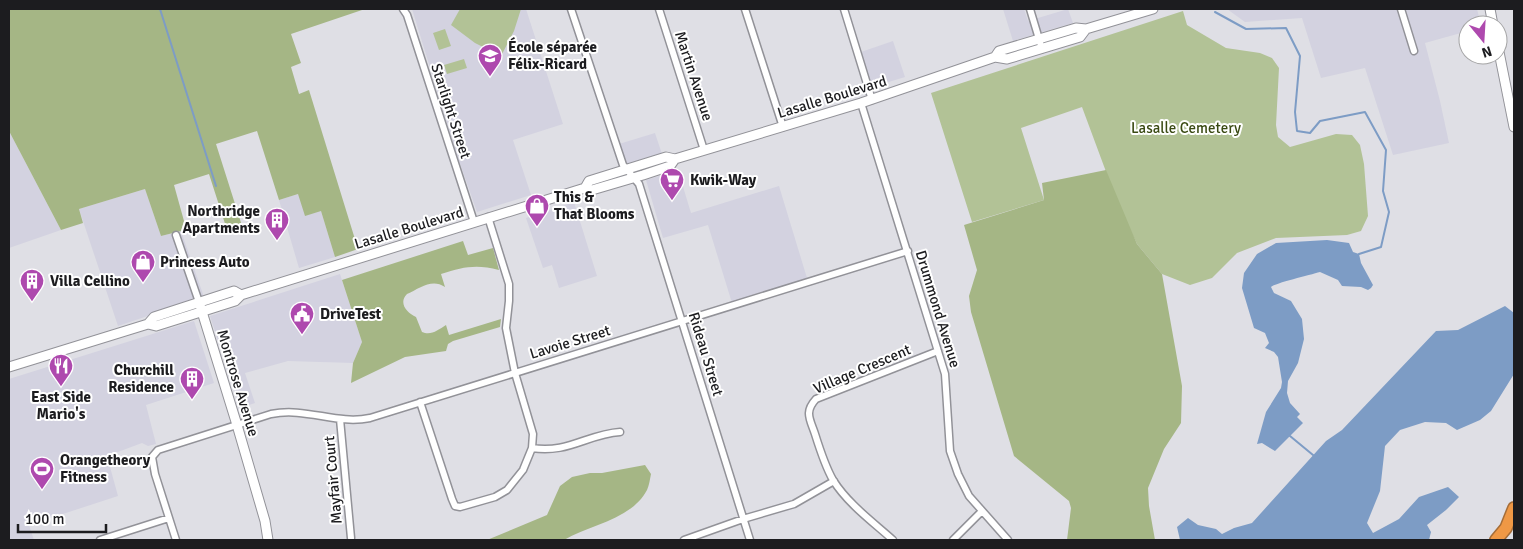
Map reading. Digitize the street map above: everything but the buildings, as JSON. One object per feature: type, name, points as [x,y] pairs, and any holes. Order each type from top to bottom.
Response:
[{"type":"highway","points":[[1496,540],[1506,528],[1514,508]]},
{"type":"main road","name":"Lasalle Boulevard","points":[[995,57],[999,51],[1076,28],[1086,28],[1153,9]]},
{"type":"main road","name":"Lasalle Boulevard","points":[[586,188],[589,181],[626,169],[666,157],[676,159],[872,100],[995,57],[1007,59],[1080,37],[1086,28]]},
{"type":"main road","points":[[1502,65],[1514,127]]},
{"type":"main road","name":"Lasalle Boulevard","points":[[9,367],[148,324],[156,326],[202,312],[235,301],[241,295],[488,217],[586,188],[592,190],[634,178],[670,166],[676,159]]},
{"type":"main road","name":"Lasalle Boulevard","points":[[148,324],[154,317],[234,291],[241,295]]},
{"type":"main road","name":"Montrose Avenue","points":[[199,302],[237,424],[265,521],[268,540]]},
{"type":"street","name":"Starlight Street","points":[[403,9],[407,15],[474,222]]},
{"type":"street","name":"Rideau Street","points":[[573,9],[623,165],[639,184],[750,540]]},
{"type":"street","name":"Martin Avenue","points":[[659,9],[704,150]]},
{"type":"street","points":[[745,9],[783,127]]},
{"type":"street","points":[[844,9],[872,100]]},
{"type":"street","points":[[1030,9],[1042,49]]},
{"type":"street","points":[[1401,9],[1414,50]]},
{"type":"street","name":"Drummond Avenue","points":[[861,103],[946,374],[950,452],[969,496],[1008,540]]},
{"type":"street","points":[[420,402],[455,506],[460,507],[495,497],[507,490],[523,470],[532,448],[533,434],[515,372],[506,328],[509,284],[488,217]]},
{"type":"street","name":"Montrose Avenue","points":[[176,235],[199,302]]},
{"type":"street","name":"Lavoie Street","points":[[169,518],[155,474],[152,457],[158,450],[237,424],[286,411],[311,413],[350,421],[370,418],[682,320],[908,252]]},
{"type":"street","name":"Village Crescent","points":[[893,540],[854,505],[834,481],[816,438],[809,415],[810,406],[816,400],[938,351]]},
{"type":"street","name":"Mayfair Court","points":[[340,419],[351,538]]},
{"type":"street","points":[[532,448],[543,450],[559,449],[610,433],[620,432]]},
{"type":"street","points":[[684,540],[794,504],[834,481]]},
{"type":"street","points":[[953,540],[982,512]]},
{"type":"street","points":[[100,540],[169,518],[176,540]]},
{"type":"shaded area","name":"École séparée Félix-Ricard","points":[[412,9],[526,9],[563,124],[513,140],[531,195],[477,212],[457,155]]},
{"type":"shaded area","points":[[1003,9],[1024,9],[1028,21],[1068,9],[1073,23],[1013,41]]},
{"type":"shaded area","points":[[1227,9],[1477,9],[1478,15],[1458,15],[1458,34],[1425,43],[1449,143],[1393,155],[1365,68],[1321,78],[1302,18],[1245,22]]},
{"type":"shaded area","points":[[893,41],[905,77],[872,87],[861,52]]},
{"type":"shaded area","points":[[9,131],[61,230],[9,248]]},
{"type":"shaded area","points":[[655,133],[662,154],[628,165],[619,144]]},
{"type":"shaded area","points":[[678,170],[691,213],[779,186],[807,278],[732,303],[708,225],[663,238],[646,180]]},
{"type":"shaded area","points":[[145,189],[161,236],[181,231],[204,297],[118,326],[79,209]]},
{"type":"shaded area","points":[[298,194],[321,211],[335,257],[299,268],[279,200]]},
{"type":"shaded area","points":[[574,202],[597,276],[559,288],[552,265],[543,268],[526,218]]},
{"type":"shaded area","points":[[340,274],[362,342],[353,363],[288,361],[245,373],[255,403],[240,408],[210,316]]},
{"type":"shaded area","points":[[194,321],[214,383],[146,405],[156,444],[148,446],[142,443],[107,456],[118,496],[29,525],[34,540],[9,540],[9,379]]},
{"type":"green space","points":[[9,9],[365,9],[291,34],[301,63],[291,67],[299,94],[309,90],[358,249],[335,257],[321,211],[305,216],[298,194],[279,200],[257,131],[216,144],[243,229],[228,233],[209,174],[174,185],[184,221],[181,231],[161,236],[145,189],[79,209],[83,223],[61,230],[9,131]]},
{"type":"green space","points":[[460,9],[521,9],[514,31],[501,56],[475,43],[451,25]]},
{"type":"green space","name":"Lasalle Cemetery","points":[[1183,11],[1187,25],[1226,48],[1260,53],[1272,58],[1279,68],[1276,125],[1278,137],[1290,147],[1336,134],[1352,135],[1360,145],[1364,164],[1368,216],[1361,231],[1347,235],[1276,238],[1237,253],[1212,278],[1190,285],[1162,274],[1137,244],[1118,204],[1082,107],[1021,128],[1044,200],[972,222],[931,93]]},
{"type":"green space","points":[[445,29],[451,46],[439,50],[433,33]]},
{"type":"green space","points":[[464,59],[467,68],[447,74],[444,65]]},
{"type":"green space","points":[[1106,170],[1137,244],[1162,274],[1182,386],[1181,423],[1164,449],[1148,488],[1155,540],[1067,540],[1071,508],[1069,501],[1014,456],[971,312],[969,296],[977,270],[964,225],[1044,200],[1042,183]]},
{"type":"green space","points":[[463,241],[468,255],[493,248],[499,270],[470,267],[441,274],[445,287],[435,283],[407,294],[403,301],[405,307],[416,317],[422,332],[425,333],[434,332],[446,325],[449,335],[501,319],[500,327],[453,341],[448,344],[446,351],[405,357],[351,383],[353,363],[362,342],[342,280]]},
{"type":"green space","points":[[645,465],[651,474],[647,490],[640,500],[621,515],[564,540],[487,540],[547,515],[560,486],[572,477]]},
{"type":"water","points":[[1327,240],[1349,243],[1353,252],[1359,254],[1361,263],[1373,285],[1368,290],[1361,287],[1342,286],[1338,280],[1320,272],[1271,287],[1274,293],[1291,301],[1302,319],[1304,339],[1298,363],[1288,381],[1287,393],[1290,403],[1300,414],[1297,417],[1303,423],[1275,451],[1262,443],[1257,444],[1266,412],[1281,388],[1282,382],[1278,357],[1274,352],[1265,348],[1269,343],[1265,333],[1254,328],[1242,288],[1244,273],[1257,254],[1276,243]]},
{"type":"water","points":[[1505,306],[1514,313],[1514,374],[1491,411],[1480,420],[1457,430],[1446,423],[1425,422],[1400,430],[1385,446],[1380,491],[1367,523],[1373,533],[1399,519],[1419,497],[1448,487],[1459,497],[1427,525],[1431,532],[1429,540],[1180,540],[1177,527],[1188,518],[1198,525],[1216,529],[1222,534],[1234,528],[1252,523],[1326,441],[1342,430],[1436,331],[1458,330]]},
{"type":"waterway","points":[[160,9],[216,186]]},
{"type":"waterway","points":[[1215,12],[1246,29],[1286,28],[1300,56],[1295,112],[1297,131],[1310,133],[1320,121],[1365,112],[1386,150],[1383,191],[1389,212],[1381,247],[1359,254]]},
{"type":"waterway","points":[[1290,436],[1313,455]]},
{"type":"place","name":"École séparée Félix-Ricard","points":[[490,77]]},
{"type":"place","name":"Kwik-Way","points":[[672,201]]},
{"type":"place","name":"This & That Blooms","points":[[537,227]]},
{"type":"place","name":"Northridge Apartments","points":[[277,241]]},
{"type":"place","name":"Princess Auto","points":[[143,283]]},
{"type":"place","name":"Villa Cellino","points":[[32,302]]},
{"type":"place","name":"DriveTest","points":[[302,335]]},
{"type":"place","name":"East Side Mario's","points":[[61,387]]},
{"type":"place","name":"Churchill Residence","points":[[192,400]]},
{"type":"place","name":"Orangetheory Fitness","points":[[42,490]]}]
